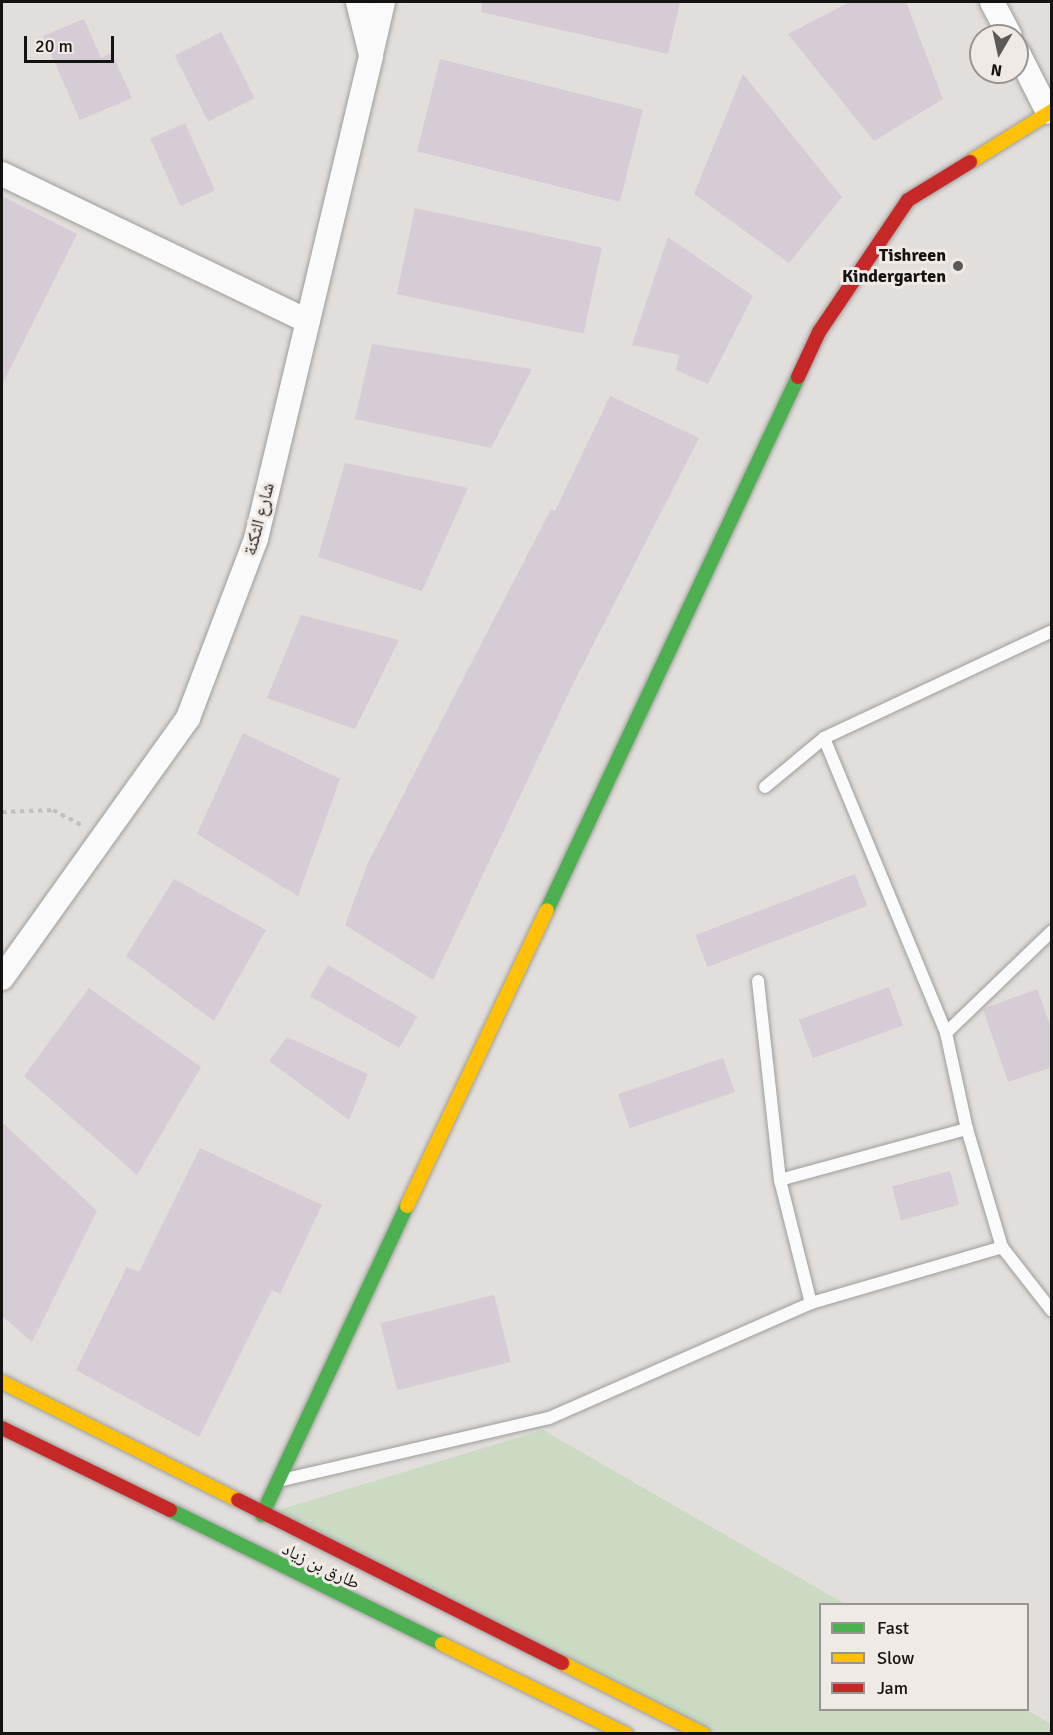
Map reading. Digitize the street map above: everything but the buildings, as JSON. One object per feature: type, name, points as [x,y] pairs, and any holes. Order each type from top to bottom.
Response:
[{"type":"street","name":"شارع الثكنة","points":[[2,978],[188,718],[256,539],[371,55],[358,2]]},
{"type":"street","points":[[371,55],[383,2]]},
{"type":"street","points":[[992,2],[1004,24]]},
{"type":"street","points":[[262,1515],[819,332],[908,200],[1050,112],[1029,73]]},
{"type":"street","points":[[2,174],[308,321]]},
{"type":"street","points":[[2,1382],[262,1515],[703,1734]]},
{"type":"street","name":"طارق بن زياد","points":[[2,1428],[626,1734]]},
{"type":"lane","points":[[765,787],[824,738],[1052,631]]},
{"type":"lane","points":[[824,738],[946,1033],[967,1129],[1002,1247],[1052,1311]]},
{"type":"lane","points":[[946,1033],[1052,931]]},
{"type":"lane","points":[[758,981],[780,1180],[811,1303]]},
{"type":"lane","points":[[780,1180],[967,1129]]},
{"type":"lane","points":[[278,1481],[549,1418],[811,1303],[1002,1247]]},
{"type":"path","points":[[2,812],[52,810],[103,837]]},
{"type":"green space","points":[[543,1430],[843,1603],[819,1603],[819,1711],[1029,1711],[1051,1724],[1051,1733],[703,1733],[262,1515]]},
{"type":"traffic: fast","points":[[547,910],[798,377]]},
{"type":"traffic: fast","points":[[262,1515],[407,1206]]},
{"type":"traffic: fast","points":[[170,1510],[442,1644]]},
{"type":"traffic: slow","points":[[970,162],[1052,111]]},
{"type":"traffic: slow","points":[[407,1206],[547,910]]},
{"type":"traffic: slow","points":[[2,1382],[238,1500]]},
{"type":"traffic: slow","points":[[442,1644],[626,1734]]},
{"type":"traffic: slow","points":[[562,1663],[703,1734]]},
{"type":"traffic: jam","points":[[798,377],[819,332],[908,200],[970,162]]},
{"type":"traffic: jam","points":[[2,1428],[170,1510]]},
{"type":"traffic: jam","points":[[238,1500],[562,1663]]},
{"type":"place","name":"Tishreen Kindergarten","points":[[958,266]]}]
